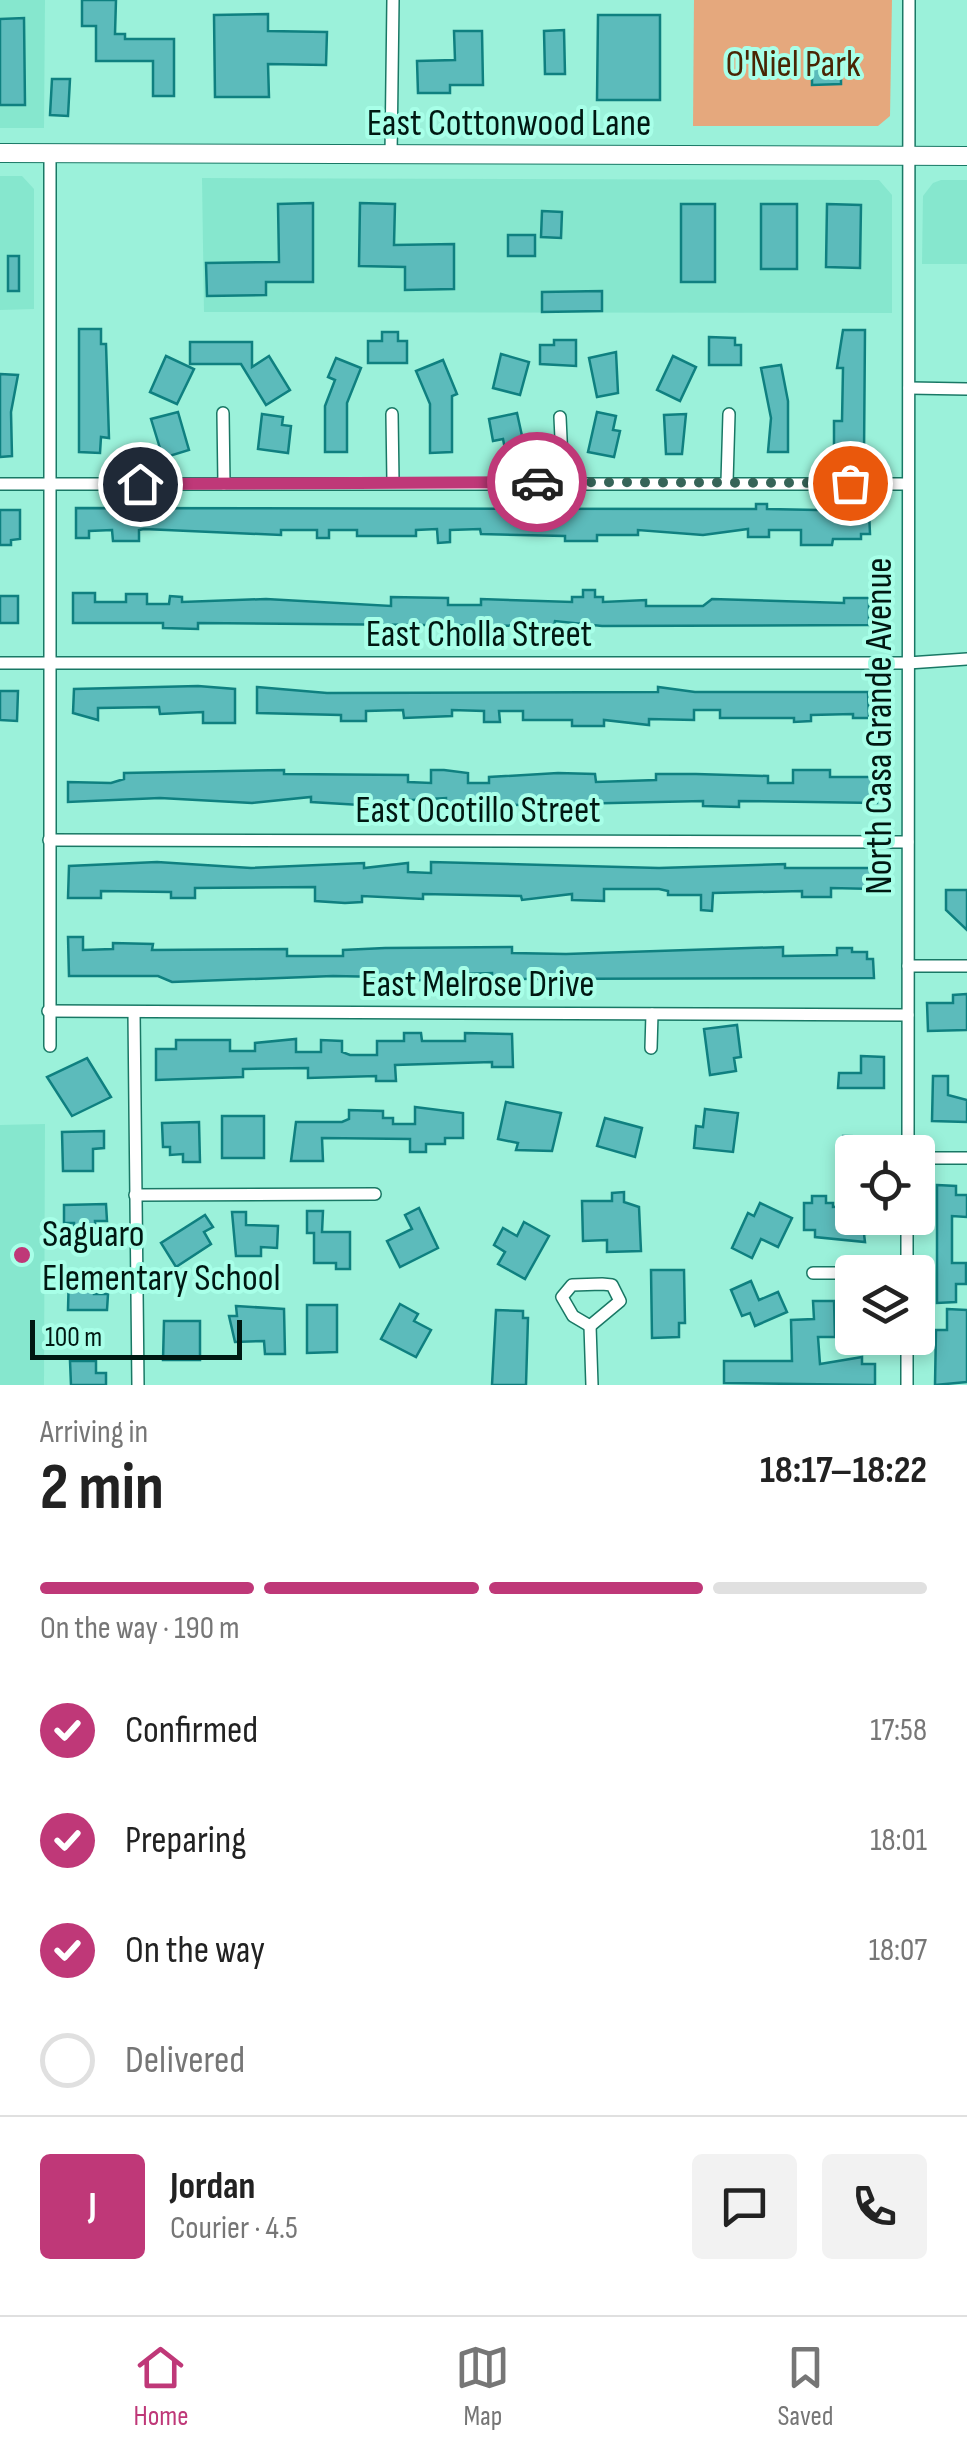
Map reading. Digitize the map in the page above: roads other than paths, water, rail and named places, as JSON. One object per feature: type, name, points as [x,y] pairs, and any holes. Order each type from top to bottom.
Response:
[{"type":"main road","name":"East Cottonwood Lane","points":[[0,153],[967,156]]},
{"type":"street","points":[[391,155],[392,0]]},
{"type":"street","name":"North Casa Grande Avenue","points":[[908,1135],[909,0]]},
{"type":"street","points":[[50,152],[50,1046]]},
{"type":"street","points":[[908,388],[967,389]]},
{"type":"street","points":[[224,413],[224,484]]},
{"type":"street","points":[[392,414],[393,482]]},
{"type":"street","points":[[727,482],[729,414]]},
{"type":"street","points":[[560,417],[562,482]]},
{"type":"street","points":[[0,484],[908,484]]},
{"type":"street","name":"East Cholla Street","points":[[0,663],[908,663],[967,659]]},
{"type":"street","name":"East Ocotillo Street","points":[[49,840],[908,842]]},
{"type":"street","points":[[908,966],[967,966]]},
{"type":"street","name":"East Melrose Drive","points":[[48,1011],[908,1015]]},
{"type":"street","points":[[134,1012],[138,1385]]},
{"type":"street","points":[[651,1048],[652,1014]]},
{"type":"street","points":[[935,1158],[967,1158]]},
{"type":"street","points":[[136,1194],[375,1194]]},
{"type":"street","points":[[813,1273],[835,1273]]},
{"type":"street","points":[[572,1284],[612,1284],[620,1301],[590,1326],[573,1316],[562,1296],[572,1284]]},
{"type":"street","points":[[590,1326],[592,1385]]},
{"type":"street","points":[[907,1355],[907,1385]]},
{"type":"place","name":"Saguaro Elementary School","points":[[22,1255]]},
{"type":"park label","name":"O'Niel Park","points":[[793,63]]}]
